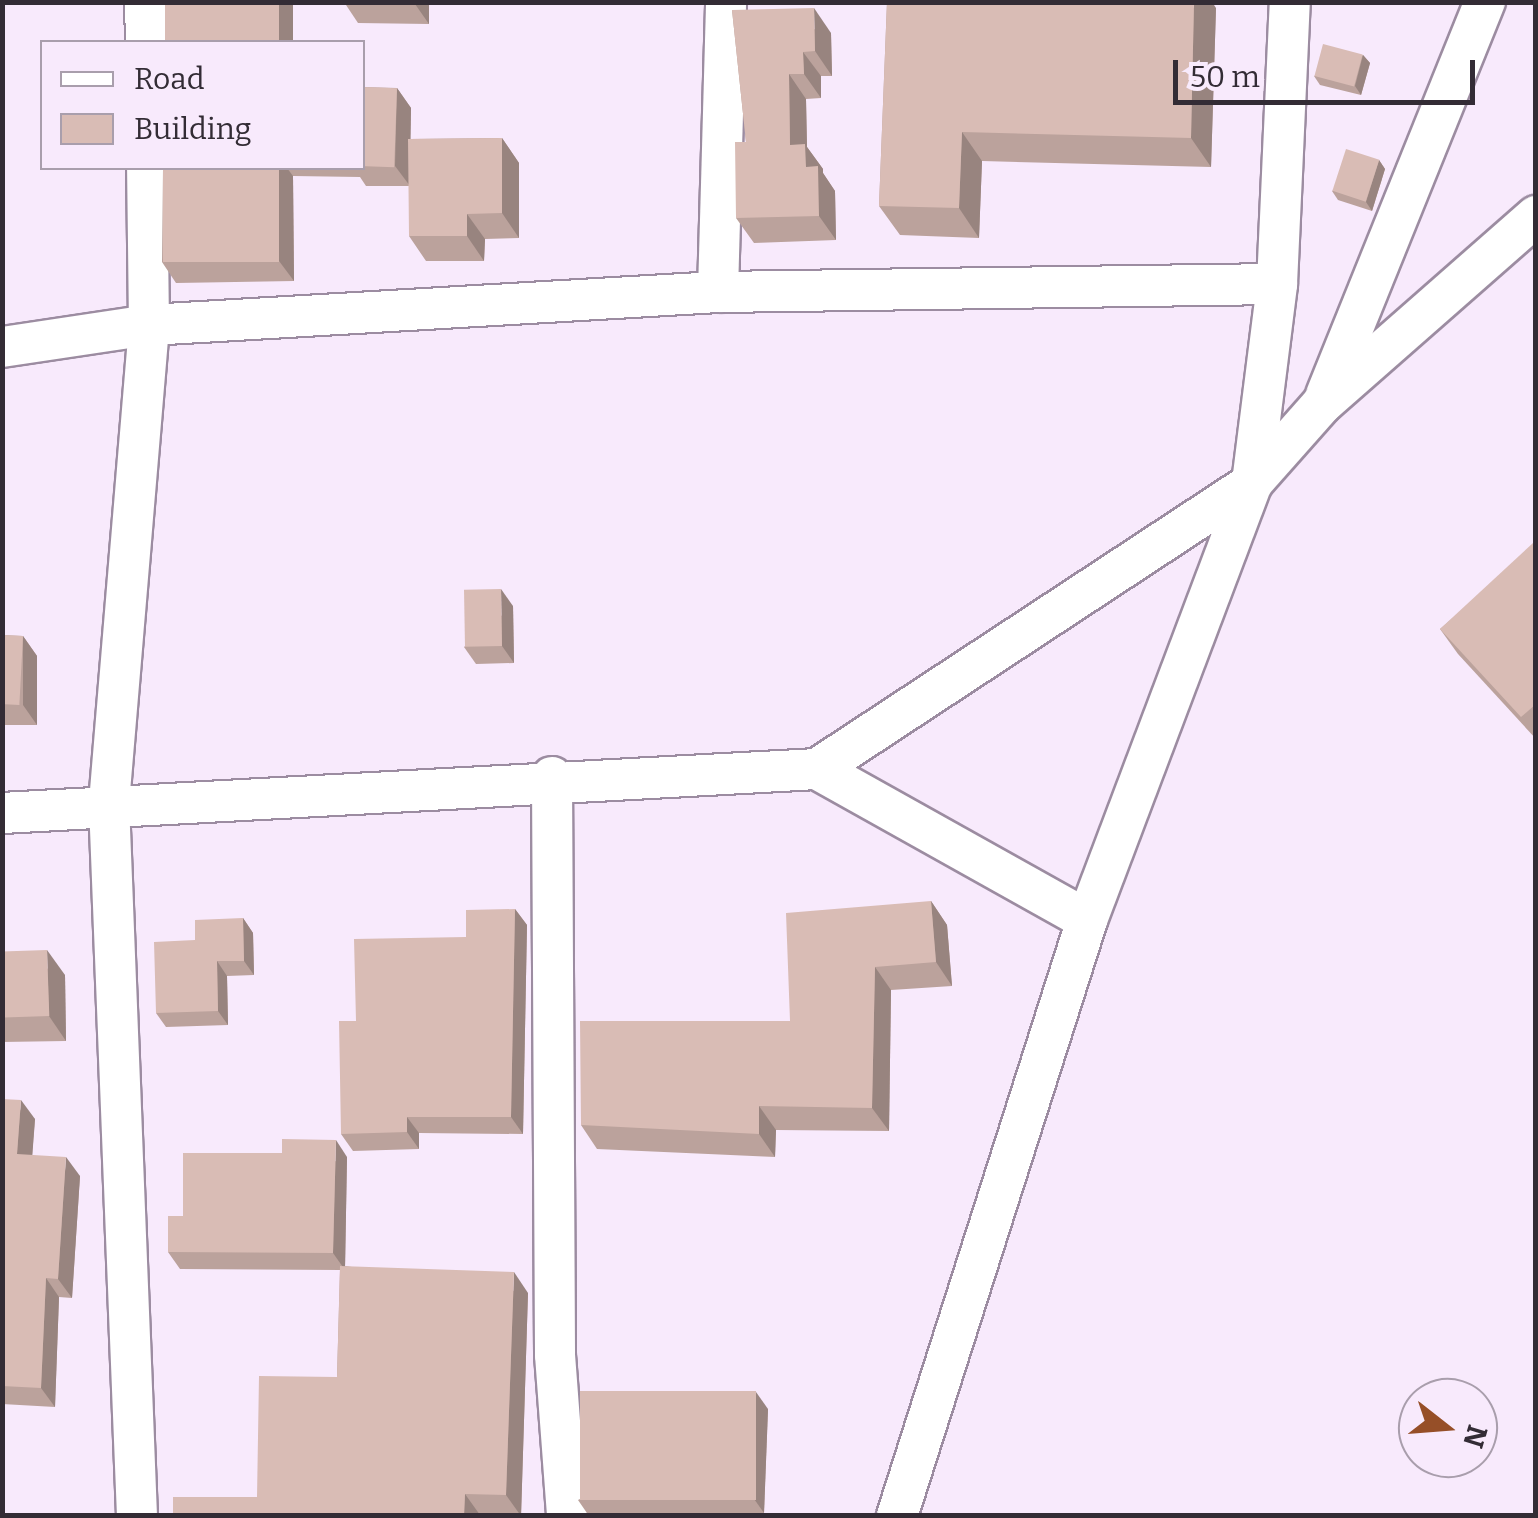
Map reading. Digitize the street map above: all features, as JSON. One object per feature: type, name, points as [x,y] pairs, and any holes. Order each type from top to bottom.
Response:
[{"type":"street","points":[[145,2],[146,40]]},
{"type":"street","points":[[718,292],[726,2]]},
{"type":"street","points":[[897,1516],[1086,920],[1252,483],[1278,284],[1290,2]]},
{"type":"street","points":[[1322,404],[1486,2]]},
{"type":"street","points":[[137,1516],[110,803],[149,325],[147,170]]},
{"type":"street","points":[[818,769],[1252,483],[1322,404],[1536,216]]},
{"type":"street","points":[[2,348],[149,325],[718,292],[1278,284]]},
{"type":"street","points":[[2,813],[552,777],[818,769],[1086,920]]},
{"type":"street","points":[[552,777],[555,1355],[567,1516]]},
{"type":"building","points":[[165,2],[279,2],[279,40],[165,40]]},
{"type":"building","points":[[887,2],[1194,2],[1191,138],[962,132],[959,208],[879,206]]},
{"type":"building","points":[[814,8],[815,51],[803,52],[804,74],[789,74],[790,145],[805,144],[806,167],[818,166],[819,216],[736,218],[735,142],[746,142],[732,10]]},
{"type":"building","points":[[1323,44],[1363,55],[1354,86],[1314,76]]},
{"type":"building","points":[[365,87],[397,88],[394,167],[365,166]]},
{"type":"building","points":[[502,138],[502,213],[467,214],[467,236],[409,236],[408,139]]},
{"type":"building","points":[[1346,149],[1379,160],[1366,202],[1332,191]]},
{"type":"building","points":[[163,170],[279,170],[279,262],[163,262]]},
{"type":"building","points":[[1533,543],[1536,704],[1521,717],[1440,629]]},
{"type":"building","points":[[501,589],[502,646],[465,647],[464,590]]},
{"type":"building","points":[[2,635],[23,636],[19,705],[2,704]]},
{"type":"building","points":[[931,901],[936,962],[875,967],[872,1108],[759,1106],[759,1134],[581,1125],[580,1021],[790,1021],[786,913]]},
{"type":"building","points":[[515,909],[511,1117],[407,1117],[407,1132],[341,1134],[339,1021],[356,1021],[354,939],[466,937],[466,910]]},
{"type":"building","points":[[243,918],[244,961],[217,961],[218,1011],[156,1013],[154,942],[195,940],[195,920]]},
{"type":"building","points":[[47,950],[49,1016],[4,1018],[2,952]]},
{"type":"building","points":[[2,1099],[21,1100],[17,1154],[66,1157],[58,1279],[46,1278],[41,1388],[2,1386]]},
{"type":"building","points":[[282,1139],[336,1140],[333,1253],[168,1252],[168,1216],[183,1216],[183,1153],[282,1153]]},
{"type":"building","points":[[340,1266],[514,1272],[506,1495],[465,1494],[464,1516],[173,1516],[173,1497],[257,1497],[259,1376],[337,1377]]},
{"type":"building","points":[[580,1391],[756,1391],[756,1500],[580,1500]]}]
